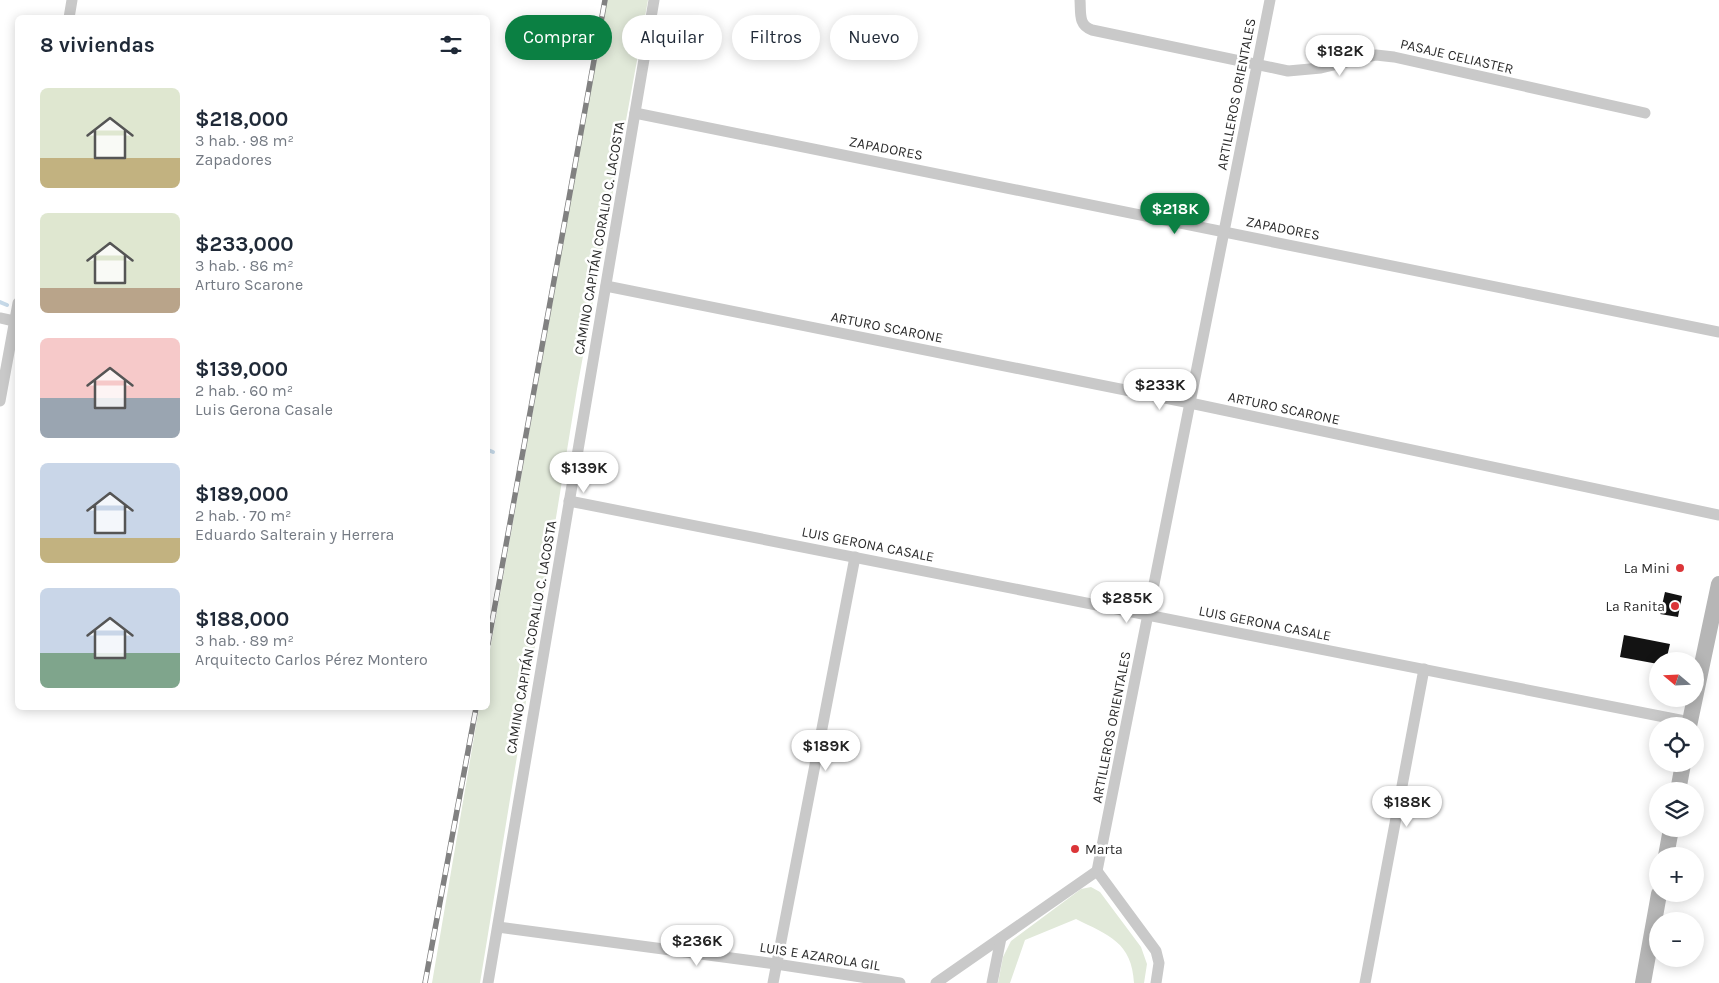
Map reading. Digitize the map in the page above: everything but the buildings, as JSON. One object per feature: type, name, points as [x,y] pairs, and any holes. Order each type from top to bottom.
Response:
[{"type":"street","points":[[70,15],[72,0]]},
{"type":"street","name":"CAMINO CAPITÁN CORALIO C. LACOSTA","points":[[488,983],[654,0]]},
{"type":"street","name":"PASAJE CELIASTER","points":[[1080,0],[1081,22],[1085,28],[1257,66],[1288,71],[1304,70],[1376,56],[1394,57],[1645,113]]},
{"type":"street","name":"ARTILLEROS ORIENTALES","points":[[1098,871],[1270,0]]},
{"type":"street","name":"ZAPADORES","points":[[635,113],[1719,332]]},
{"type":"street","name":"ARTURO SCARONE","points":[[606,286],[1190,403],[1719,515]]},
{"type":"street","points":[[0,401],[15,317]]},
{"type":"street","points":[[0,318],[14,322]]},
{"type":"street","name":"LUIS GERONA CASALE","points":[[569,501],[1424,669],[1656,717]]},
{"type":"street","points":[[773,983],[855,557]]},
{"type":"street","points":[[1692,717],[1714,635],[1719,584]]},
{"type":"street","points":[[1365,983],[1424,669]]},
{"type":"street","points":[[936,983],[1098,871],[1156,951],[1158,963],[1156,983]]},
{"type":"street","points":[[1643,983],[1658,902]]},
{"type":"street","name":"LUIS E AZAROLA GIL","points":[[498,927],[776,964],[900,983]]},
{"type":"street","points":[[992,983],[1001,938]]},
{"type":"green space","points":[[607,0],[648,0],[645,15],[622,15],[622,60],[637,60],[577,389],[480,983],[432,983],[479,710],[490,710],[490,650],[596,60],[612,60],[612,15],[604,15]]},
{"type":"green space","points":[[1091,887],[1100,892],[1141,947],[1147,964],[1144,983],[1134,983],[1129,958],[1116,942],[1108,935],[1076,919],[1025,940],[1010,983],[998,983],[1003,957],[1011,941],[1081,889]]},
{"type":"waterway","points":[[0,302],[7,305]]},
{"type":"railway","points":[[490,633],[605,0]]},
{"type":"railway","points":[[425,983],[476,710]]},
{"type":"place","name":"La Mini","points":[[1680,568]]},
{"type":"place","name":"La Ranita","points":[[1675,606]]},
{"type":"place","name":"Marta","points":[[1075,849]]}]
